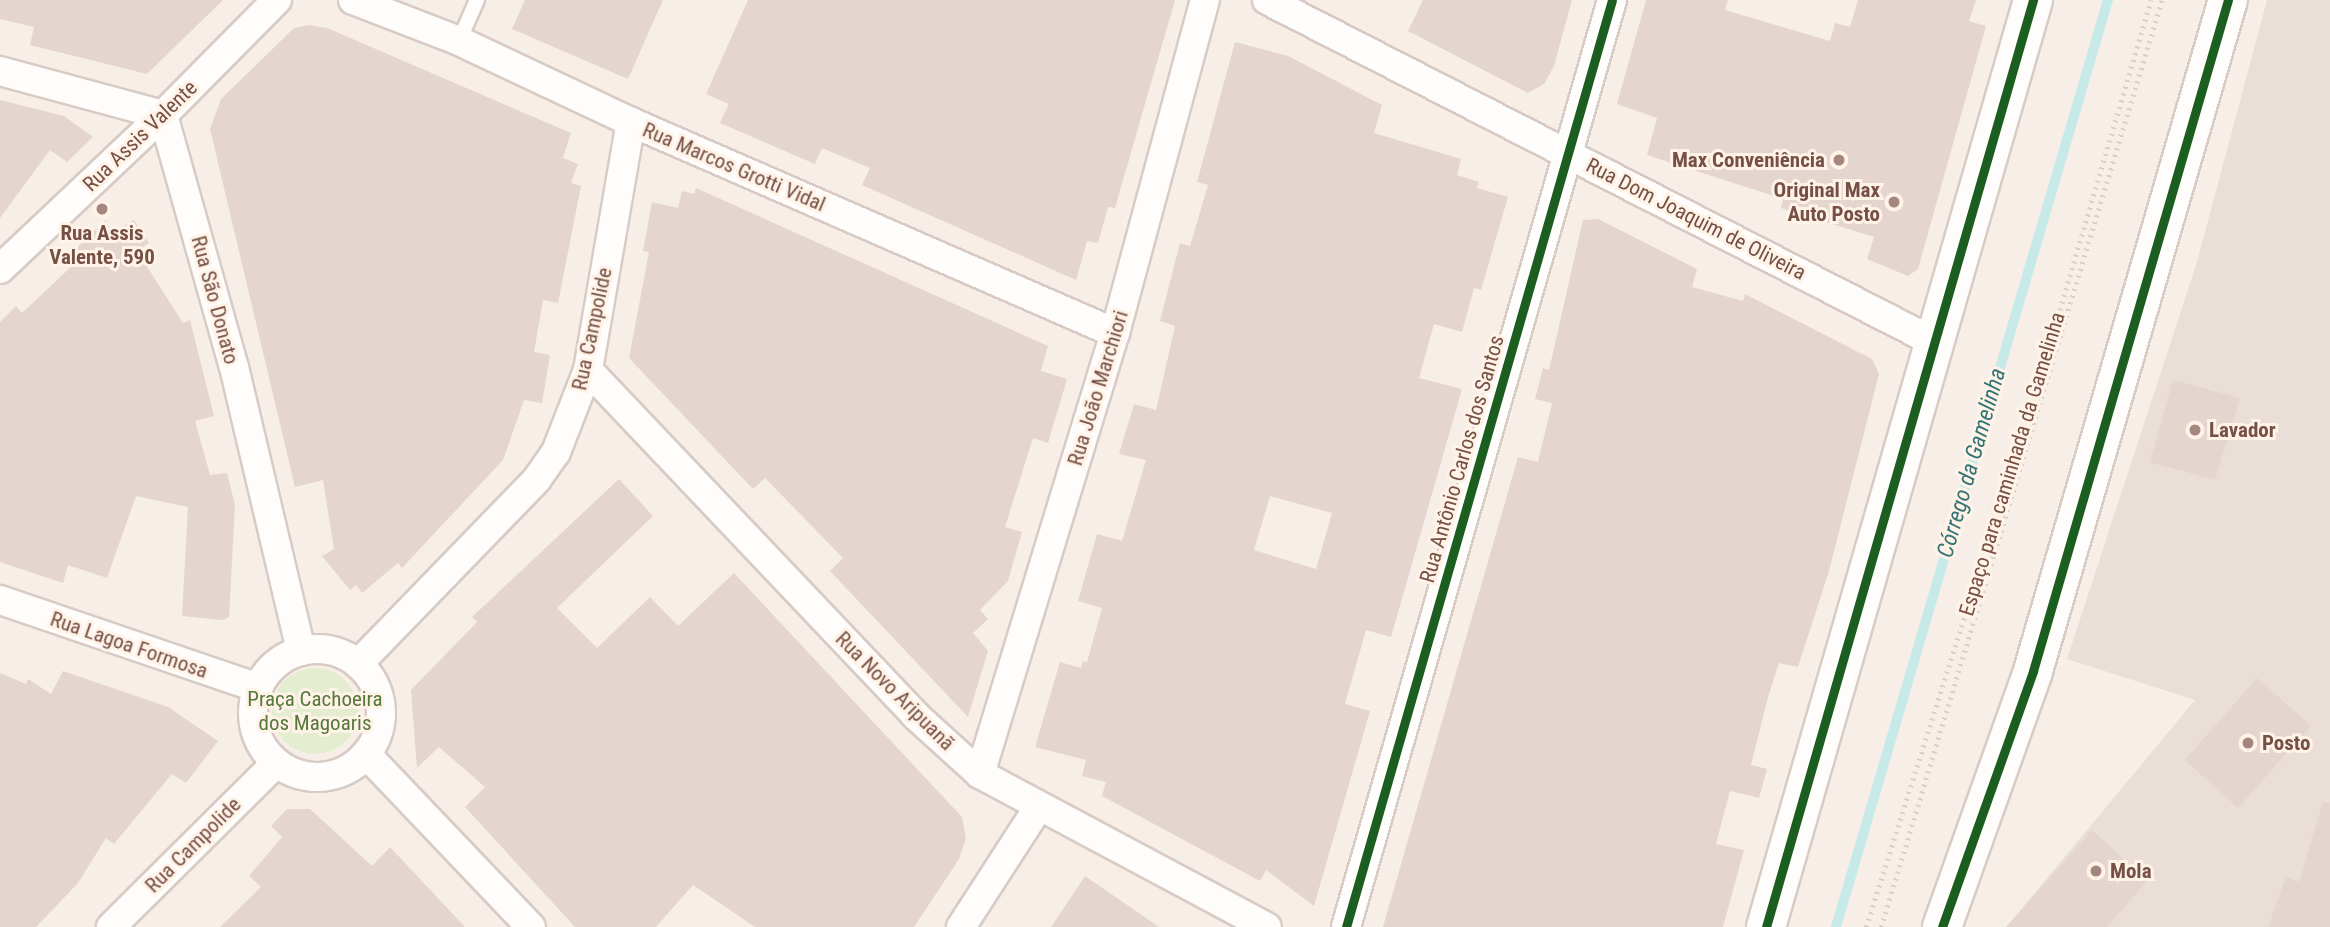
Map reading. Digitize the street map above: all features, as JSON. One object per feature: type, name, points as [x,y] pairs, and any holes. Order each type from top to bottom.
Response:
[{"type":"main road","points":[[1766,927],[2033,0]]},
{"type":"main road","points":[[1942,927],[2033,671],[2228,0]]},
{"type":"street","name":"Rua Assis Valente","points":[[0,268],[163,115],[276,0]]},
{"type":"street","name":"Rua Marcos Grotti Vidal","points":[[353,0],[459,41],[631,122],[1115,333]]},
{"type":"street","name":"Rua João Marchiori","points":[[980,774],[1115,333],[1205,0]]},
{"type":"street","name":"Rua Dom Joaquim de Oliveira","points":[[1267,0],[1936,344]]},
{"type":"street","name":"Rua Antônio Carlos dos Santos","points":[[1346,927],[1612,0]]},
{"type":"street","points":[[0,71],[163,115]]},
{"type":"street","name":"Rua São Donato","points":[[163,115],[233,368],[301,651]]},
{"type":"street","name":"Rua Campolide","points":[[358,664],[537,479],[567,430],[588,370],[631,122]]},
{"type":"street","name":"Rua Novo Aripuanã","points":[[588,370],[916,716],[980,774],[1038,808],[1267,927]]},
{"type":"street","name":"Rua Lagoa Formosa","points":[[0,600],[258,688]]},
{"type":"street","points":[[301,651],[336,652],[358,664],[370,678],[380,705],[377,734],[366,754],[344,772],[327,777],[292,772],[276,763],[256,733],[253,716],[258,688],[276,663],[301,651]]},
{"type":"street","points":[[366,754],[531,927]]},
{"type":"street","name":"Rua Campolide","points":[[111,927],[276,763]]},
{"type":"street","points":[[961,927],[1038,808]]},
{"type":"lane","points":[[459,41],[477,0]]},
{"type":"shaded area","points":[[2267,0],[2330,0],[2330,927],[2018,927],[2013,919],[2195,700],[2067,659],[2197,262]]},
{"type":"green space","name":"Praça Cachoeira dos Magoaris","points":[[315,668],[339,675],[351,687],[358,711],[351,735],[339,747],[315,754],[291,747],[279,735],[272,711],[279,687],[291,675]]},
{"type":"building","points":[[0,0],[223,0],[147,74],[30,45],[34,27],[0,19]]},
{"type":"building","points":[[525,0],[663,0],[628,79],[512,29]]},
{"type":"building","points":[[748,0],[1175,0],[1115,208],[1108,207],[1098,243],[1087,241],[1076,280],[862,185],[870,168],[822,148],[815,164],[720,123],[729,104],[706,94]]},
{"type":"building","points":[[1423,0],[1572,0],[1554,66],[1544,84],[1528,93],[1408,31]]},
{"type":"building","points":[[1646,0],[1728,0],[1725,10],[1830,41],[1835,23],[1850,27],[1858,0],[1976,0],[1969,21],[1986,26],[1918,269],[1908,276],[1867,259],[1874,237],[1781,208],[1783,199],[1647,155],[1657,118],[1617,104]]},
{"type":"building","points":[[309,25],[327,28],[571,133],[563,158],[578,164],[571,183],[581,186],[558,303],[543,300],[534,352],[550,355],[542,403],[524,400],[503,460],[402,568],[398,563],[362,593],[356,585],[350,590],[322,556],[334,549],[323,480],[295,487],[210,129],[221,99],[294,28]]},
{"type":"building","points":[[1235,42],[1288,56],[1382,105],[1374,133],[1461,159],[1457,175],[1479,182],[1477,188],[1508,197],[1481,290],[1474,288],[1462,332],[1434,324],[1419,378],[1462,389],[1391,637],[1366,630],[1345,704],[1370,711],[1314,906],[1266,870],[1260,881],[1102,796],[1106,782],[1082,776],[1086,760],[1035,747],[1060,662],[1081,668],[1083,661],[1087,662],[1102,608],[1078,601],[1097,534],[1122,541],[1146,460],[1119,454],[1134,404],[1156,410],[1175,326],[1160,321],[1180,243],[1190,246],[1208,185],[1197,182]],"holes":[[[1270,496],[1332,513],[1316,569],[1254,550]]]},
{"type":"building","points":[[0,100],[64,116],[93,137],[67,162],[50,150],[0,218]]},
{"type":"building","points":[[696,188],[1048,346],[1041,371],[1067,379],[1048,443],[1033,438],[1005,527],[1022,532],[1008,581],[980,610],[988,619],[973,633],[988,651],[968,717],[830,571],[843,558],[765,478],[753,489],[629,358],[649,252],[643,251],[652,202],[678,208],[682,191],[694,194]]},
{"type":"building","points":[[1598,219],[1697,269],[1692,287],[1743,301],[1745,294],[1872,359],[1879,374],[1829,571],[1798,667],[1779,663],[1768,697],[1751,765],[1767,769],[1759,798],[1730,791],[1716,844],[1744,850],[1723,927],[1383,927],[1518,457],[1538,462],[1552,403],[1535,399],[1543,368],[1549,370],[1583,220]]},
{"type":"building","points":[[106,220],[112,233],[134,220],[149,243],[137,251],[183,323],[190,320],[214,416],[195,421],[210,475],[227,473],[235,505],[229,617],[223,620],[182,616],[188,507],[136,496],[107,578],[68,565],[63,583],[0,562],[0,322],[16,306],[22,313],[72,266],[67,257]]},
{"type":"building","name":"Lavador","points":[[2173,380],[2240,398],[2215,480],[2150,462]]},
{"type":"building","points":[[619,479],[653,516],[557,608],[597,648],[650,597],[678,626],[734,573],[962,817],[966,838],[959,859],[914,927],[755,927],[693,885],[656,927],[575,927],[465,807],[485,787],[439,747],[417,768],[411,690],[477,622],[472,617]]},
{"type":"building","points":[[63,671],[168,707],[218,741],[186,783],[172,774],[114,844],[106,838],[78,883],[36,927],[0,927],[0,673],[26,684],[28,679],[51,694]]},
{"type":"building","name":"Posto","points":[[2257,678],[2311,726],[2238,808],[2185,760]]},
{"type":"building","points":[[2323,802],[2330,803],[2330,927],[2268,927],[2286,877],[2299,882]]},
{"type":"building","points":[[287,809],[310,809],[372,866],[390,847],[465,927],[220,927],[261,887],[249,876],[282,837],[271,826]]},
{"type":"building","name":"Mola","points":[[2092,830],[2147,881],[2107,927],[2006,927]]},
{"type":"building","points":[[1085,876],[1159,927],[1051,927]]},
{"type":"waterway","name":"Córrego da Gamelinha","points":[[1836,927],[2108,0]]},
{"type":"cycle path","points":[[1346,927],[1612,0]]},
{"type":"cycle path","points":[[1766,927],[2033,0]]},
{"type":"cycle path","points":[[1942,927],[2033,671],[2228,0]]},
{"type":"place","name":"Max Conveniência","points":[[1839,160]]},
{"type":"place","name":"Original Max Auto Posto","points":[[1894,202]]},
{"type":"place","name":"Rua Assis Valente, 590","points":[[102,209]]},
{"type":"place","name":"Lavador","points":[[2195,430]]},
{"type":"place","name":"Posto","points":[[2248,743]]},
{"type":"place","name":"Mola","points":[[2096,871]]}]
